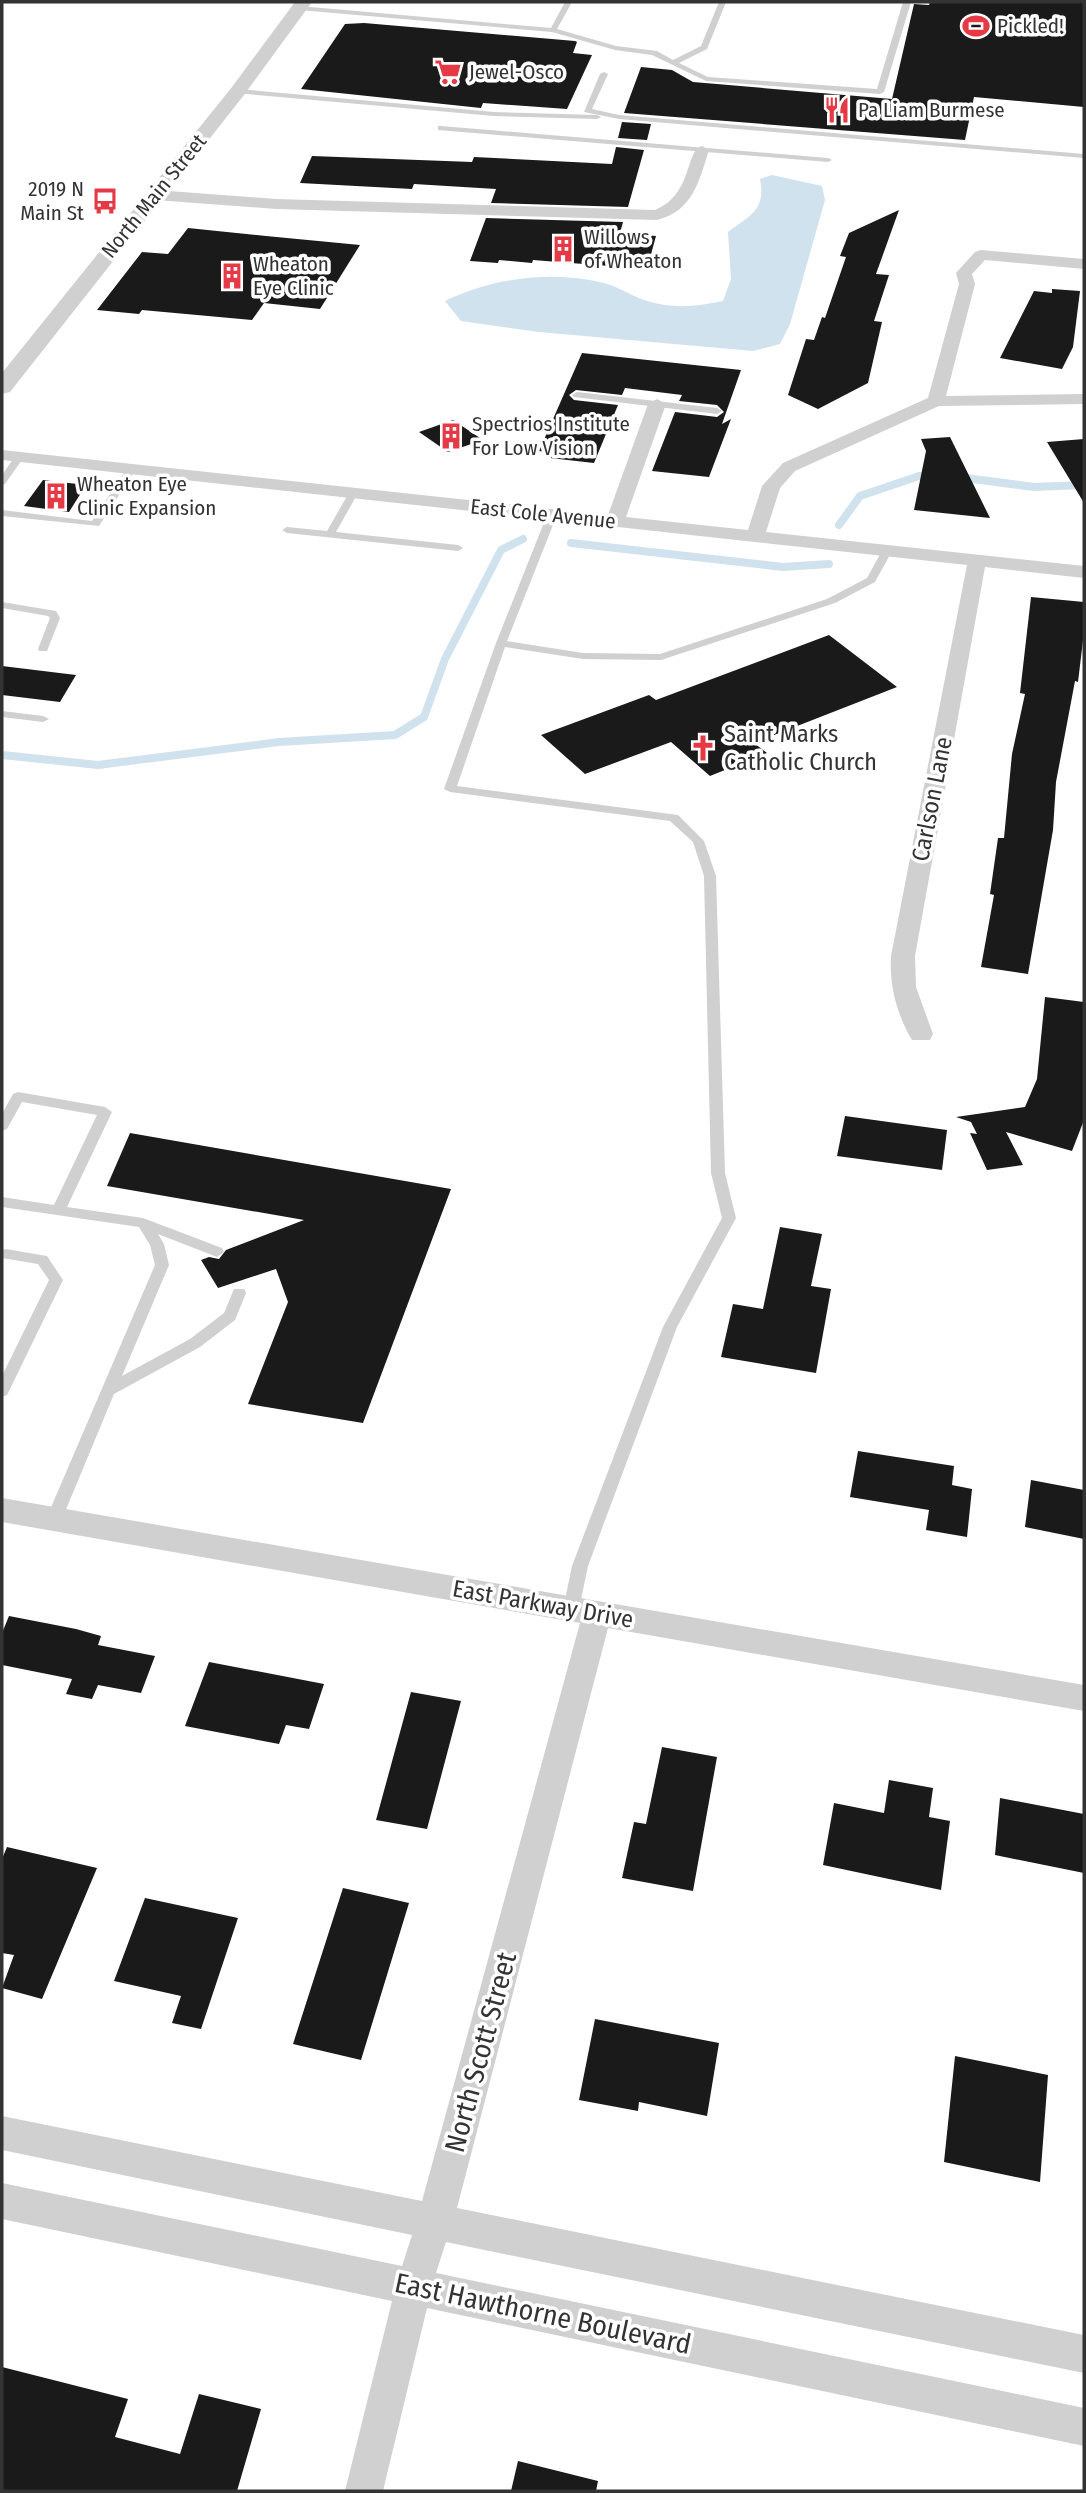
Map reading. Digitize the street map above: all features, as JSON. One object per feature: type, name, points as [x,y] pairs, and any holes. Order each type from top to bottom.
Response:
[{"type":"street","name":"North Main Street","points":[[2,387],[237,92],[301,5]]},
{"type":"street","points":[[155,195],[276,204],[657,215],[675,209],[683,202],[702,150]]},
{"type":"street","points":[[936,401],[967,284],[964,273],[981,255],[1084,264]]},
{"type":"street","points":[[755,537],[771,486],[789,467],[936,401],[1084,399]]},
{"type":"street","points":[[615,522],[657,404]]},
{"type":"street","name":"East Cole Avenue","points":[[11,456],[1084,572]]},
{"type":"street","name":"Carlson Lane","points":[[921,1034],[904,990],[901,974],[903,956],[977,561]]},
{"type":"street","name":"East Parkway Drive","points":[[2,1510],[1084,1698]]},
{"type":"street","name":"North Scott Street","points":[[364,2491],[414,2285],[435,2221],[584,1611]]},
{"type":"street","points":[[2,2133],[1084,2354]]},
{"type":"street","name":"East Hawthorne Boulevard","points":[[2,2201],[1084,2427]]},
{"type":"lane","points":[[355,14],[364,2]]},
{"type":"lane","points":[[554,30],[568,2]]},
{"type":"lane","points":[[675,62],[704,47],[723,2]]},
{"type":"lane","points":[[301,5],[355,14],[554,30],[614,48],[654,52],[706,79],[880,92],[907,2]]},
{"type":"lane","points":[[604,74],[587,110],[619,117]]},
{"type":"lane","points":[[237,92],[494,114],[619,117],[1084,156]]},
{"type":"lane","points":[[441,128],[828,160]]},
{"type":"lane","points":[[577,395],[717,411]]},
{"type":"lane","points":[[2,482],[11,456]]},
{"type":"lane","points":[[2,513],[95,524],[131,469]]},
{"type":"lane","points":[[330,534],[353,493]]},
{"type":"lane","points":[[552,515],[501,643],[450,789],[674,818],[698,841],[710,876],[718,1173],[729,1218],[670,1327],[580,1566],[584,1611]]},
{"type":"lane","points":[[287,530],[457,548]]},
{"type":"lane","points":[[501,643],[583,656],[661,656],[831,601],[871,580],[887,551]]},
{"type":"lane","points":[[2,605],[52,613],[54,626],[43,649]]},
{"type":"lane","points":[[2,714],[43,719]]},
{"type":"lane","points":[[2,1126],[18,1097],[106,1112],[58,1210]]},
{"type":"lane","points":[[2,1202],[143,1223],[217,1252]]},
{"type":"lane","points":[[54,1519],[162,1265],[157,1244],[143,1223]]},
{"type":"lane","points":[[2,1391],[55,1280],[42,1260],[6,1254]]},
{"type":"lane","points":[[108,1391],[195,1343],[230,1317],[239,1293]]},
{"type":"water","points":[[772,175],[822,186],[825,200],[790,324],[780,344],[753,351],[539,332],[461,321],[445,301],[502,282],[523,278],[564,277],[604,283],[644,300],[664,305],[693,306],[723,301],[731,279],[728,232],[755,211],[761,198],[760,179]]},
{"type":"building","points":[[930,2],[1084,2],[1084,107],[974,97],[965,140],[624,113],[641,67],[672,70],[693,82],[892,99],[914,4],[929,5]]},
{"type":"building","name":"Jewel-Osco","points":[[364,23],[575,41],[577,42],[573,53],[592,55],[567,109],[483,103],[481,108],[301,89],[345,24]]},
{"type":"building","points":[[622,122],[651,124],[647,140],[618,138]]},
{"type":"building","points":[[616,147],[644,150],[628,207],[491,203],[496,189],[414,184],[412,189],[300,183],[312,156],[472,162],[474,157],[612,164]]},
{"type":"building","points":[[899,210],[876,274],[889,275],[874,321],[882,322],[868,383],[818,409],[788,395],[806,339],[814,340],[822,317],[825,318],[846,257],[840,256],[849,233]]},
{"type":"building","name":"Willows of Wheaton","points":[[486,218],[623,222],[620,233],[656,236],[647,269],[533,260],[532,263],[470,261]]},
{"type":"building","name":"Wheaton Eye Clinic","points":[[188,228],[360,245],[320,309],[264,303],[252,320],[142,310],[139,314],[97,310],[142,252],[168,254]]},
{"type":"building","points":[[1052,289],[1080,291],[1073,347],[1062,369],[1000,358],[1034,291],[1052,293]]},
{"type":"building","points":[[582,353],[741,370],[722,424],[731,419],[709,477],[652,471],[675,412],[717,417],[724,412],[717,405],[679,401],[682,395],[625,388],[622,395],[576,390],[569,395],[574,400],[618,405],[594,463],[550,458],[552,453],[539,451]]},
{"type":"building","name":"Spectrios Institute For Low Vision","points":[[453,420],[483,440],[448,452],[419,432]]},
{"type":"building","points":[[950,437],[990,518],[914,510],[926,451],[921,439]]},
{"type":"building","points":[[1084,439],[1084,503],[1047,442]]},
{"type":"building","name":"Wheaton Eye Clinic Expansion","points":[[43,480],[86,485],[69,512],[24,506]]},
{"type":"building","points":[[1031,597],[1084,602],[1084,632],[1078,682],[1075,681],[1056,782],[1053,830],[1028,974],[981,967],[994,895],[990,894],[998,838],[1004,838],[1012,754],[1025,694],[1020,693]]},
{"type":"building","points":[[829,635],[897,687],[754,743],[767,753],[710,776],[671,742],[585,774],[541,735],[649,695],[656,700]]},
{"type":"building","points":[[2,666],[76,675],[60,702],[2,695]]},
{"type":"building","points":[[1045,997],[1084,1002],[1084,1120],[1072,1151],[1006,1132],[1023,1165],[987,1170],[970,1133],[977,1134],[971,1122],[956,1117],[1025,1107],[1037,1079]]},
{"type":"building","points":[[845,1116],[947,1130],[942,1170],[837,1156]]},
{"type":"building","points":[[130,1133],[451,1189],[363,1423],[248,1404],[288,1302],[276,1269],[218,1288],[201,1260],[209,1257],[219,1259],[226,1250],[304,1220],[107,1186]]},
{"type":"building","points":[[780,1227],[822,1234],[811,1286],[831,1289],[816,1373],[721,1357],[733,1304],[763,1309]]},
{"type":"building","points":[[858,1451],[954,1466],[952,1485],[972,1489],[967,1537],[926,1530],[929,1510],[850,1497]]},
{"type":"building","points":[[1031,1480],[1084,1490],[1084,1539],[1025,1527]]},
{"type":"building","points":[[9,1616],[76,1629],[101,1636],[98,1645],[155,1656],[141,1693],[98,1685],[92,1699],[66,1694],[72,1679],[2,1665],[2,1633]]},
{"type":"building","points":[[209,1662],[324,1684],[309,1729],[286,1725],[279,1744],[185,1726]]},
{"type":"building","points":[[411,1692],[461,1701],[427,1829],[376,1820]]},
{"type":"building","points":[[662,1747],[717,1757],[693,1891],[622,1878],[634,1822],[646,1824]]},
{"type":"building","points":[[889,1780],[933,1788],[929,1817],[950,1821],[941,1890],[823,1865],[834,1803],[884,1813]]},
{"type":"building","points":[[1000,1798],[1084,1814],[1084,1873],[995,1855]]},
{"type":"building","points":[[7,1847],[97,1868],[42,1999],[2,1988],[14,1955],[2,1953],[2,1859]]},
{"type":"building","points":[[343,1888],[409,1903],[361,2060],[293,2044]]},
{"type":"building","points":[[145,1898],[238,1918],[201,2029],[172,2023],[181,1996],[114,1981]]},
{"type":"building","points":[[595,2019],[719,2043],[707,2116],[639,2102],[638,2111],[579,2100]]},
{"type":"building","points":[[955,2056],[1048,2075],[1040,2182],[944,2162]]},
{"type":"building","points":[[2,2367],[128,2399],[115,2437],[180,2454],[199,2394],[261,2409],[237,2491],[2,2491]]},
{"type":"building","points":[[518,2461],[598,2481],[596,2491],[511,2491]]},
{"type":"waterway","points":[[839,525],[860,496],[919,476],[935,477]]},
{"type":"waterway","points":[[958,477],[1034,487],[1084,485]]},
{"type":"waterway","points":[[2,755],[98,765],[279,742],[395,735],[424,717],[445,659],[501,550],[523,539]]},
{"type":"waterway","points":[[571,543],[783,567],[829,564]]},
{"type":"place","name":"Pickled!","points":[[976,26]]},
{"type":"place","name":"Jewel-Osco","points":[[448,72]]},
{"type":"place","name":"Pa Liam Burmese","points":[[837,110]]},
{"type":"place","name":"2019 N Main St","points":[[105,201]]},
{"type":"place","name":"Willows of Wheaton","points":[[563,249]]},
{"type":"place","name":"Wheaton Eye Clinic","points":[[232,276]]},
{"type":"place","name":"Spectrios Institute For Low Vision","points":[[451,436]]},
{"type":"place","name":"Wheaton Eye Clinic Expansion","points":[[56,496]]},
{"type":"place","name":"Saint Marks Catholic Church","points":[[703,748]]}]
